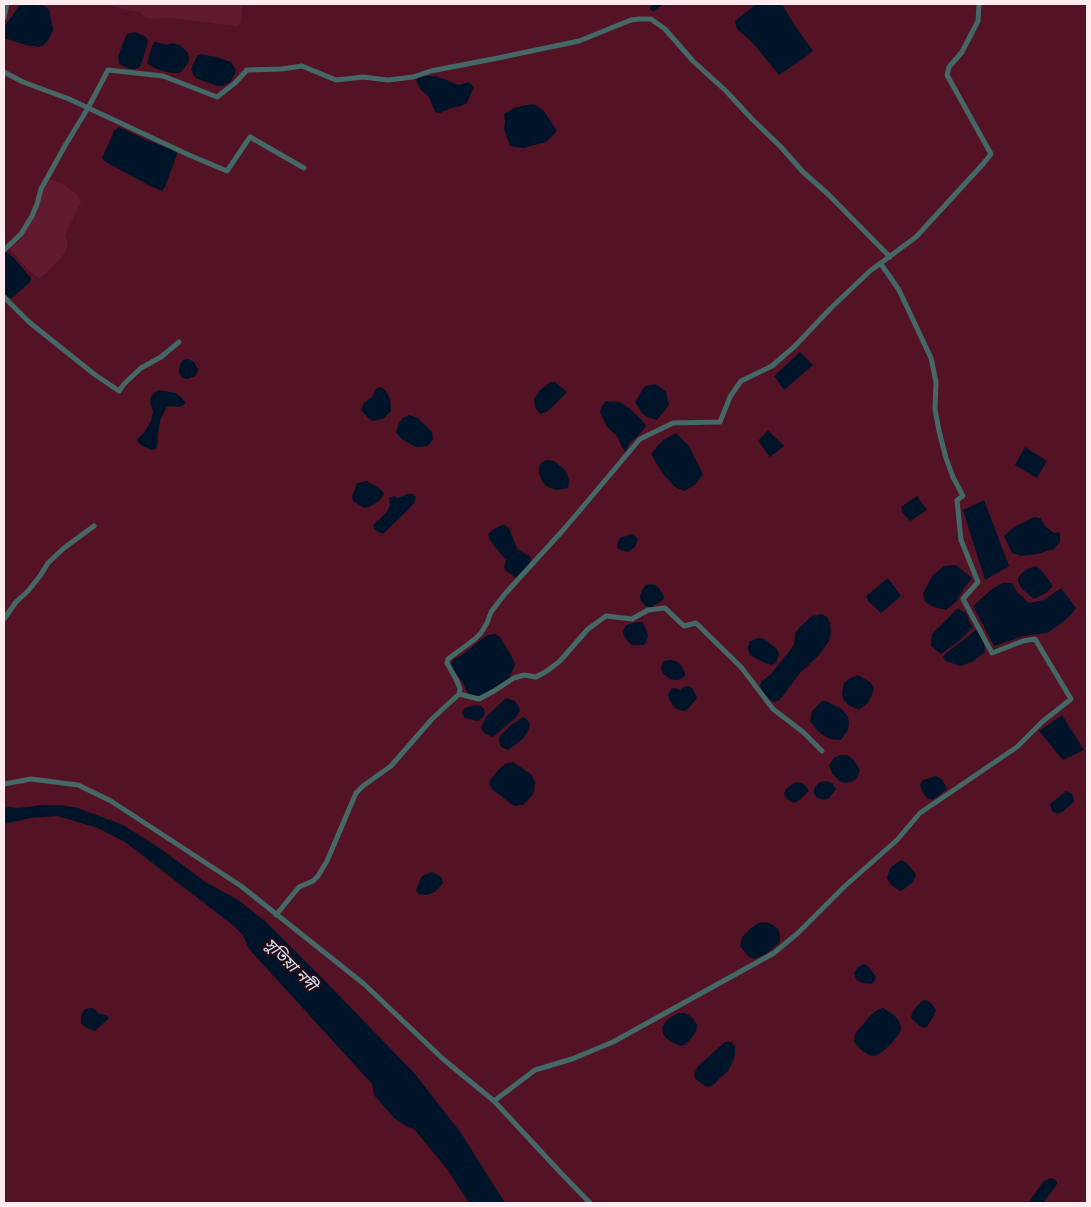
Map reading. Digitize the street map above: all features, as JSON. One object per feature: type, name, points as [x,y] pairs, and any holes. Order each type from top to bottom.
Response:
[{"type":"street","points":[[4,18],[7,4]]},
{"type":"street","points":[[276,915],[299,887],[313,881],[318,876],[327,861],[356,793],[391,766],[432,719],[458,694],[460,689],[447,664],[448,659],[475,639],[504,595],[565,528],[640,438],[673,423],[720,422],[730,397],[741,381],[772,366],[795,346],[870,271],[916,238],[983,164],[990,154],[948,75],[949,67],[962,52],[978,21],[979,4]]},
{"type":"street","points":[[4,250],[21,234],[32,216],[41,189],[108,70],[163,76],[217,97],[248,70],[282,69],[302,66],[336,80],[363,78],[388,80],[413,77],[431,71],[579,41],[631,20],[651,19],[665,29],[693,61],[726,91],[803,172],[828,194],[890,257]]},
{"type":"street","points":[[4,72],[23,82],[69,99],[227,171],[250,137],[304,168]]},
{"type":"street","points":[[494,1101],[535,1070],[572,1060],[613,1042],[774,953],[798,933],[845,886],[897,840],[920,813],[1017,747],[1042,722],[1071,699],[1035,639],[1023,641],[992,653],[963,599],[978,582],[961,540],[957,500],[963,496],[953,477],[939,431],[935,409],[936,382],[931,358],[899,290],[881,264]]},
{"type":"street","points":[[4,297],[29,322],[94,374],[119,391],[141,368],[161,357],[179,342]]},
{"type":"street","points":[[4,619],[16,602],[40,576],[48,563],[64,548],[94,526]]},
{"type":"street","points":[[458,694],[479,699],[514,678],[524,675],[536,677],[547,672],[560,661],[588,629],[606,616],[632,619],[648,610],[666,608],[684,626],[696,623],[741,667],[773,709],[803,732],[822,751]]},
{"type":"street","points":[[4,784],[31,779],[78,785],[111,801],[240,886],[364,984],[443,1059],[494,1101],[590,1203]]},
{"type":"shaded area","points":[[107,4],[244,4],[240,24],[237,26],[170,18],[152,19],[145,17],[140,12],[121,9]]},
{"type":"shaded area","points":[[50,179],[64,185],[77,194],[81,202],[65,235],[68,245],[64,254],[40,278],[30,272],[9,248],[20,240],[36,214],[40,198]]},
{"type":"water","points":[[23,4],[40,4],[49,9],[53,30],[44,45],[39,47],[26,45],[4,38],[4,27],[19,6]]},
{"type":"water","points":[[756,4],[782,4],[813,51],[779,75],[752,42],[737,29],[735,21]]},
{"type":"water","points":[[135,32],[146,37],[148,41],[140,67],[130,69],[119,64],[118,57],[127,34]]},
{"type":"water","points":[[156,42],[167,45],[173,43],[180,45],[188,53],[188,63],[180,73],[163,71],[147,63],[152,46]]},
{"type":"water","points":[[201,54],[231,62],[236,70],[230,82],[223,86],[217,86],[196,78],[191,69],[197,56]]},
{"type":"water","points":[[427,76],[436,76],[459,85],[468,82],[474,87],[467,103],[440,113],[435,112],[429,97],[421,90],[416,80]]},
{"type":"water","points":[[534,104],[544,111],[557,131],[546,142],[523,148],[510,146],[504,129],[504,114],[516,107]]},
{"type":"water","points":[[119,127],[176,151],[177,154],[162,191],[104,161],[102,158],[114,131]]},
{"type":"water","points":[[6,252],[13,257],[31,278],[30,282],[12,298],[9,298],[4,293],[4,254]]},
{"type":"water","points":[[800,352],[813,365],[784,390],[774,376]]},
{"type":"water","points":[[188,359],[194,362],[198,372],[194,377],[187,379],[180,375],[179,371],[183,360]]},
{"type":"water","points":[[550,382],[555,382],[567,392],[548,411],[540,414],[535,407],[534,399],[539,391]]},
{"type":"water","points":[[656,384],[666,392],[669,405],[657,420],[647,417],[642,413],[635,402],[645,386]]},
{"type":"water","points":[[379,387],[387,392],[391,411],[383,419],[372,421],[361,410],[364,403],[372,397]]},
{"type":"water","points":[[159,390],[175,393],[185,402],[184,405],[179,407],[167,407],[160,421],[157,447],[151,450],[141,445],[137,439],[144,433],[151,421],[153,411],[150,402],[151,397]]},
{"type":"water","points":[[606,401],[619,402],[629,408],[646,426],[630,443],[625,452],[617,436],[607,427],[600,412]]},
{"type":"water","points":[[409,415],[418,418],[432,432],[433,439],[428,446],[416,447],[403,440],[396,432],[399,423]]},
{"type":"water","points":[[768,430],[784,446],[770,457],[758,441]]},
{"type":"water","points":[[676,433],[689,446],[703,474],[695,485],[684,491],[675,487],[662,473],[651,454],[663,440]]},
{"type":"water","points":[[1025,447],[1047,461],[1037,478],[1015,465]]},
{"type":"water","points":[[546,460],[554,461],[565,470],[569,480],[568,488],[557,490],[547,487],[542,481],[539,468],[541,463]]},
{"type":"water","points":[[367,481],[384,493],[379,501],[364,508],[353,501],[352,497],[357,483]]},
{"type":"water","points":[[413,494],[416,497],[409,509],[383,534],[374,529],[373,525],[387,512],[390,505],[389,498],[394,496],[398,498]]},
{"type":"water","points":[[917,496],[927,510],[910,521],[902,512],[901,507]]},
{"type":"water","points":[[984,500],[1009,566],[985,580],[963,510]]},
{"type":"water","points":[[1034,517],[1040,518],[1046,527],[1054,533],[1060,532],[1060,542],[1054,549],[1037,554],[1021,556],[1012,553],[1004,536],[1014,527]]},
{"type":"water","points":[[502,525],[509,528],[517,549],[530,556],[531,559],[529,565],[516,578],[505,570],[506,560],[490,540],[488,534]]},
{"type":"water","points":[[632,534],[638,539],[635,547],[628,552],[618,549],[617,544],[620,538]]},
{"type":"water","points":[[956,565],[972,578],[957,601],[946,610],[925,602],[923,593],[933,575],[944,566]]},
{"type":"water","points":[[1036,566],[1053,586],[1046,593],[1034,599],[1022,589],[1018,582],[1019,576],[1022,573]]},
{"type":"water","points":[[888,578],[901,596],[881,613],[869,602],[866,596]]},
{"type":"water","points":[[1002,583],[1012,583],[1017,592],[1029,603],[1044,600],[1061,588],[1076,608],[1071,615],[1047,633],[1024,636],[994,646],[973,606],[992,589]]},
{"type":"water","points":[[650,584],[659,588],[664,597],[663,600],[650,608],[641,601],[640,596],[646,585]]},
{"type":"water","points":[[958,608],[967,614],[973,627],[959,641],[941,654],[931,646],[932,634]]},
{"type":"water","points":[[822,614],[827,617],[830,623],[829,641],[819,655],[800,673],[782,697],[774,702],[762,691],[760,685],[762,681],[770,675],[791,649],[794,644],[795,634],[799,628],[812,616]]},
{"type":"water","points":[[642,622],[648,635],[644,645],[632,645],[623,634],[626,625]]},
{"type":"water","points":[[977,629],[984,641],[985,652],[972,662],[960,666],[946,661],[943,657],[944,655]]},
{"type":"water","points":[[495,634],[500,637],[515,665],[509,678],[485,694],[473,696],[468,694],[451,664],[454,659],[461,656],[483,638]]},
{"type":"water","points":[[758,638],[764,639],[777,649],[779,654],[776,663],[772,665],[765,663],[750,655],[749,642]]},
{"type":"water","points":[[671,660],[681,665],[685,673],[685,676],[679,680],[670,679],[663,674],[661,667],[664,661]]},
{"type":"water","points":[[858,675],[870,682],[874,688],[868,703],[859,710],[848,705],[843,699],[842,693],[844,683]]},
{"type":"water","points":[[688,686],[692,688],[697,698],[688,709],[683,711],[675,708],[668,695],[671,689],[680,690]]},
{"type":"water","points":[[506,698],[515,701],[520,711],[515,718],[493,737],[484,733],[481,728],[487,716]]},
{"type":"water","points":[[822,701],[842,709],[848,717],[848,730],[841,740],[830,739],[823,735],[810,721],[812,711]]},
{"type":"water","points":[[475,705],[481,706],[485,710],[484,716],[478,721],[465,718],[462,713],[465,708]]},
{"type":"water","points":[[1062,715],[1084,750],[1063,760],[1039,731]]},
{"type":"water","points":[[523,717],[530,724],[523,739],[508,750],[501,747],[499,737],[511,725]]},
{"type":"water","points":[[839,755],[847,755],[853,759],[860,770],[856,779],[851,782],[839,781],[832,773],[829,765]]},
{"type":"water","points":[[513,762],[532,775],[535,782],[532,796],[523,805],[515,806],[511,804],[492,789],[489,784],[500,768],[507,763]]},
{"type":"water","points":[[936,776],[942,779],[947,789],[932,800],[923,793],[920,785],[923,780]]},
{"type":"water","points":[[799,782],[804,784],[809,791],[796,803],[787,799],[784,794],[786,789]]},
{"type":"water","points":[[820,782],[832,783],[836,789],[825,800],[817,798],[814,794],[814,788]]},
{"type":"water","points":[[1066,791],[1072,794],[1073,803],[1062,812],[1055,813],[1052,811],[1050,804]]},
{"type":"water","name":"সুতিয়া নদী","points":[[61,805],[78,808],[123,825],[161,849],[204,881],[238,900],[265,921],[415,1074],[461,1133],[505,1203],[469,1203],[447,1169],[414,1129],[394,1118],[374,1095],[372,1084],[249,949],[243,935],[125,842],[98,828],[57,816],[31,818],[4,824],[4,808]]},
{"type":"water","points":[[901,860],[907,863],[916,874],[913,882],[900,891],[891,885],[887,878],[890,868]]},
{"type":"water","points":[[431,872],[442,878],[443,883],[435,892],[427,895],[419,894],[416,890],[422,876]]},
{"type":"water","points":[[766,922],[778,929],[780,941],[766,954],[755,959],[749,957],[740,946],[742,937],[758,923]]},
{"type":"water","points":[[864,964],[868,966],[876,977],[872,984],[862,983],[856,979],[854,973],[858,967]]},
{"type":"water","points":[[926,1000],[936,1010],[927,1027],[924,1028],[911,1018],[916,1007]]},
{"type":"water","points":[[91,1008],[109,1018],[95,1031],[81,1023],[81,1016],[85,1009]]},
{"type":"water","points":[[883,1008],[894,1015],[899,1021],[901,1029],[891,1044],[882,1052],[875,1056],[869,1055],[854,1042],[855,1034],[871,1015]]},
{"type":"water","points":[[678,1013],[685,1013],[693,1018],[697,1025],[693,1036],[685,1045],[681,1046],[666,1038],[662,1027],[667,1020]]},
{"type":"water","points":[[725,1042],[732,1042],[735,1047],[733,1061],[728,1071],[712,1086],[707,1087],[695,1079],[694,1074],[698,1066]]},
{"type":"water","points":[[1050,1178],[1054,1179],[1057,1184],[1043,1203],[1028,1203],[1043,1182]]},
{"type":"waterway","points":[[653,8],[659,4]]}]
